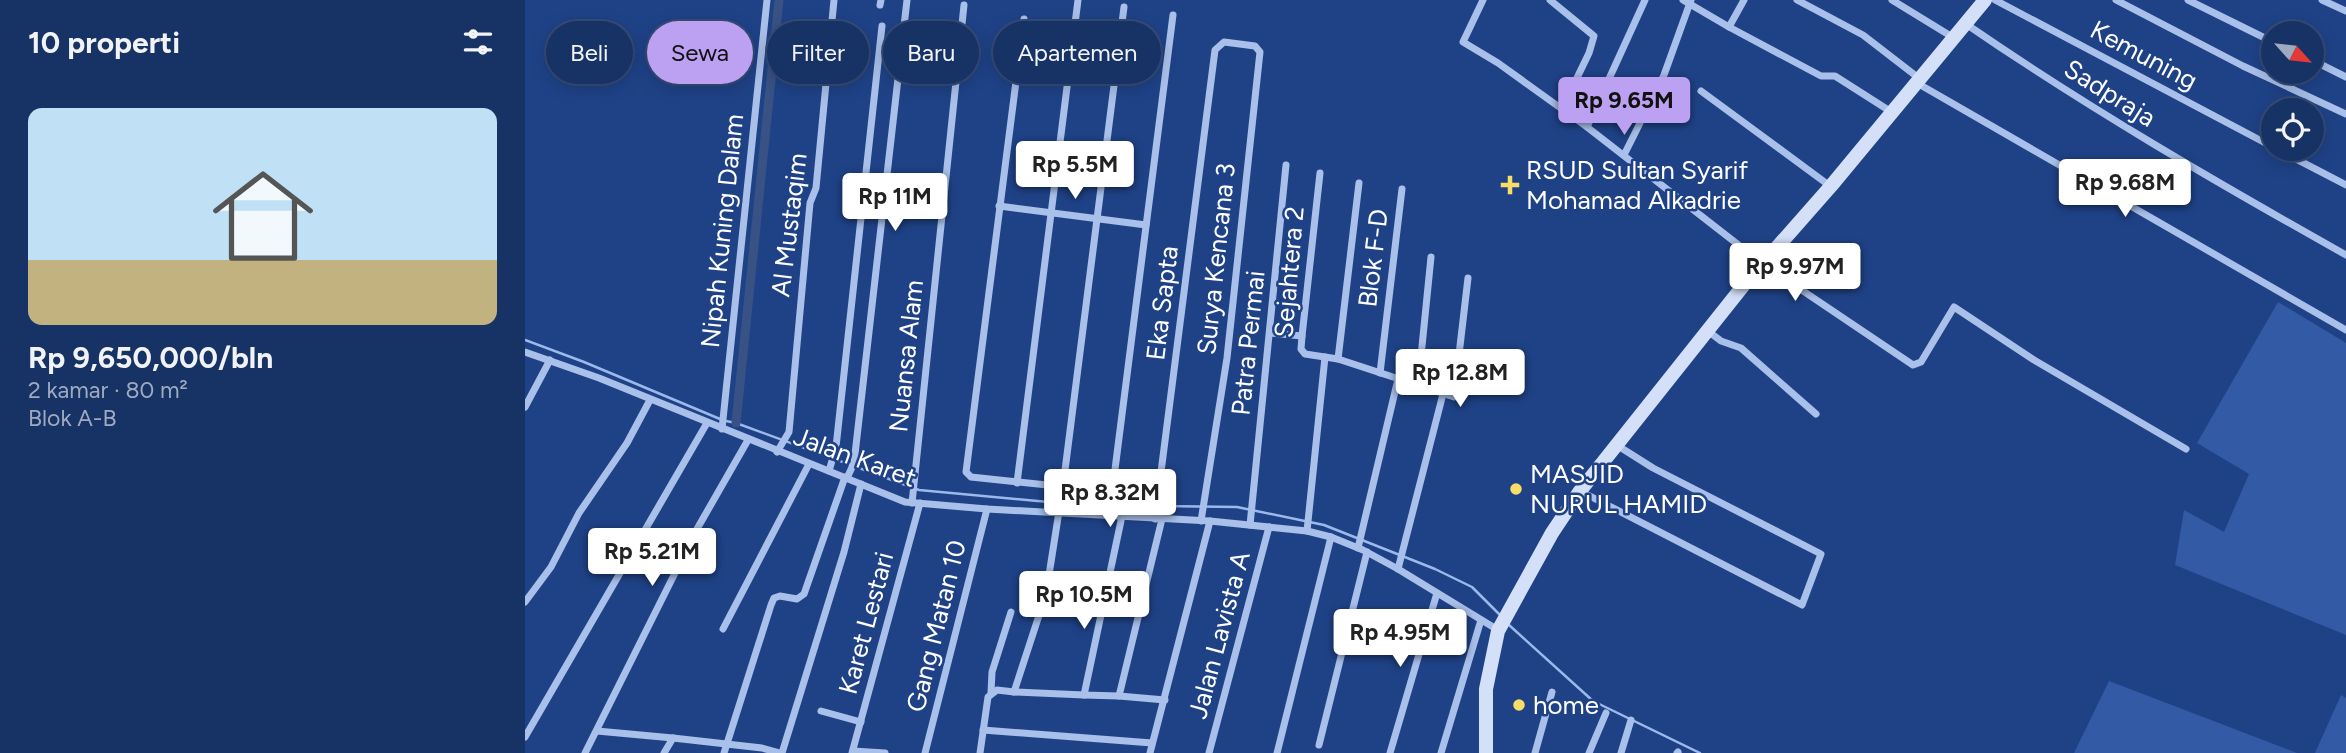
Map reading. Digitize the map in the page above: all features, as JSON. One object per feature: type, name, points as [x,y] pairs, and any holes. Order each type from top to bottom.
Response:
[{"type":"street","name":"Nipah Kuning Dalam","points":[[722,427],[767,0]]},
{"type":"street","name":"Al Mustaqim","points":[[778,450],[789,432],[810,203],[816,188],[834,0]]},
{"type":"street","points":[[724,753],[774,598],[780,596],[797,600],[804,594],[854,463],[907,0]]},
{"type":"street","points":[[1017,483],[1078,0]]},
{"type":"street","points":[[1483,0],[1463,42],[1498,63],[1587,127],[1763,264],[1915,366],[1955,307],[2034,360],[2186,449]]},
{"type":"street","points":[[1550,0],[1594,36],[1590,53],[1562,109]]},
{"type":"street","points":[[1587,127],[1645,0]]},
{"type":"street","points":[[1729,27],[1744,0]]},
{"type":"street","points":[[1797,0],[1863,35],[1919,81],[2346,330]]},
{"type":"street","points":[[1892,0],[1954,38]]},
{"type":"street","points":[[1486,753],[1486,689],[1499,630],[1552,533],[1615,444],[1707,330],[1893,113],[1985,0]]},
{"type":"street","name":"Kemuning","points":[[1995,0],[2261,141]]},
{"type":"street","points":[[2116,0],[2243,66],[2346,114]]},
{"type":"street","points":[[2188,0],[2261,35]]},
{"type":"street","points":[[2322,0],[2346,11]]},
{"type":"street","points":[[1624,155],[1664,75],[1688,1],[1729,27],[1821,76],[1835,76],[1893,113]]},
{"type":"street","name":"Nuansa Alam","points":[[915,502],[915,478],[964,5]]},
{"type":"street","points":[[1014,692],[1047,594],[1124,7]]},
{"type":"street","points":[[1024,19],[965,469],[971,477],[1105,491],[1110,490],[1113,485],[1173,15]]},
{"type":"street","name":"Sadpraja","points":[[1966,24],[2024,65],[2202,174],[2346,255]]},
{"type":"street","points":[[830,468],[836,447],[882,26]]},
{"type":"street","name":"Surya Kencana 3","points":[[1150,753],[1165,700],[1204,519],[1227,358],[1260,51],[1255,46],[1224,42],[1215,50]]},
{"type":"street","name":"Eka Sapta","points":[[1119,696],[1158,517],[1215,50]]},
{"type":"street","points":[[2324,66],[2346,77]]},
{"type":"street","points":[[1701,91],[1831,186]]},
{"type":"street","name":"Kemuning","points":[[2300,161],[2346,185]]},
{"type":"street","name":"Patra Permai","points":[[1250,523],[1286,165]]},
{"type":"street","name":"Sejahtera 2","points":[[1320,173],[1301,336],[1302,352],[1338,359],[1443,394]]},
{"type":"street","points":[[1338,359],[1359,183]]},
{"type":"street","name":"Blok F-D","points":[[1380,373],[1402,189]]},
{"type":"street","points":[[999,206],[1146,225]]},
{"type":"street","points":[[1418,386],[1431,257]]},
{"type":"street","points":[[1399,566],[1443,394],[1453,397],[1455,395],[1468,278]]},
{"type":"street","points":[[1707,330],[1716,338],[1741,348],[1816,414]]},
{"type":"street","points":[[1270,333],[1301,336]]},
{"type":"street","name":"Jalan Karet","points":[[525,352],[722,427],[809,464],[830,468],[896,499],[987,509],[1060,510],[1307,528],[1359,546],[1399,566],[1437,593],[1499,630]]},
{"type":"street","name":"Sejahtera 2","points":[[1307,528],[1325,357]]},
{"type":"street","points":[[525,407],[551,360]]},
{"type":"street","points":[[1359,546],[1398,379]]},
{"type":"street","points":[[525,603],[551,567],[579,513],[613,464],[650,400]]},
{"type":"street","points":[[525,737],[707,423]]},
{"type":"street","points":[[585,753],[697,529],[748,440]]},
{"type":"street","points":[[1580,491],[1802,605],[1821,554],[1653,468],[1615,444]]},
{"type":"street","points":[[723,629],[809,464]]},
{"type":"street","points":[[597,731],[762,748],[781,753],[844,552],[861,484]]},
{"type":"street","name":"Karet Lestari","points":[[852,752],[915,502]]},
{"type":"street","name":"Gang Matan 10","points":[[925,753],[987,509]]},
{"type":"street","points":[[1084,695],[1122,516]]},
{"type":"street","name":"Jalan Lavista A","points":[[1209,753],[1269,527]]},
{"type":"street","points":[[1277,753],[1331,537]]},
{"type":"street","points":[[1319,745],[1367,552]]},
{"type":"street","points":[[1390,753],[1437,593]]},
{"type":"street","points":[[979,753],[991,693],[992,672],[1011,612]]},
{"type":"street","points":[[1441,753],[1481,620]]},
{"type":"street","points":[[991,693],[997,690],[1165,700]]},
{"type":"street","points":[[1535,753],[1552,692]]},
{"type":"street","points":[[821,711],[860,722]]},
{"type":"street","points":[[1589,753],[1606,713]]},
{"type":"street","points":[[1621,753],[1631,720]]},
{"type":"street","points":[[983,730],[1153,743]]},
{"type":"street","points":[[664,753],[673,738]]},
{"type":"street","points":[[852,752],[885,753]]},
{"type":"shaded area","points":[[2278,302],[2346,343],[2346,635],[2175,565],[2184,510],[2224,532],[2249,474],[2197,443]]},
{"type":"shaded area","points":[[2109,681],[2297,753],[2074,753]]},
{"type":"shaded area","points":[[2341,695],[2346,698],[2346,753],[2315,753]]},
{"type":"waterway","points":[[736,423],[779,0]]},
{"type":"waterway","points":[[525,340],[720,419]]},
{"type":"waterway","points":[[726,421],[919,490],[1081,505],[1237,507],[1324,525],[1435,569],[1472,587],[1500,615]]},
{"type":"waterway","points":[[1509,625],[1593,701],[1700,753]]},
{"type":"place","name":"RSUD Sultan Syarif Mohamad Alkadrie","points":[[1510,185]]},
{"type":"place","name":"MASJID NURUL HAMID","points":[[1516,489]]},
{"type":"place","name":"home","points":[[1519,705]]}]
